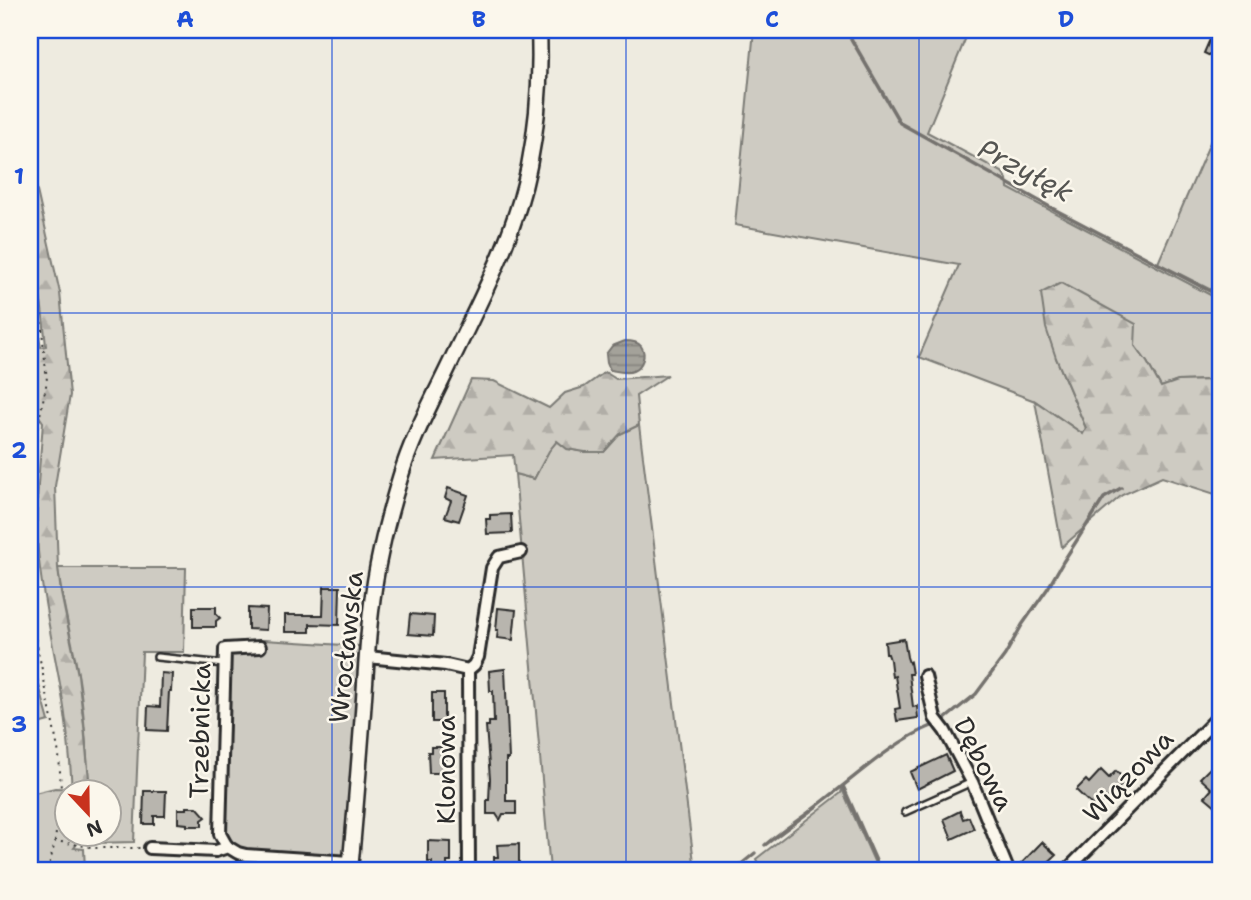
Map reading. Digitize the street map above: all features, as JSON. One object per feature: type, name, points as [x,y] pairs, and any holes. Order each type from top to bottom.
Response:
[{"type":"street","name":"Wrocławska","points":[[351,866],[375,583],[381,550],[400,477],[417,433],[485,289],[522,196],[535,131],[539,30]]},
{"type":"street","name":"Klonowa","points":[[469,870],[468,670],[478,657],[492,568],[499,557],[520,552]]},
{"type":"street","name":"Trzebnicka","points":[[228,847],[220,834],[225,649],[260,647]]},
{"type":"street","points":[[368,657],[446,665],[468,670]]},
{"type":"street","name":"Dębowa","points":[[925,676],[935,718],[972,782],[1008,870]]},
{"type":"street","name":"Wiązowa","points":[[1068,870],[1221,714]]},
{"type":"street","points":[[149,848],[216,851],[228,847],[246,855],[351,866]]},
{"type":"lane","points":[[157,657],[224,664]]},
{"type":"lane","points":[[905,812],[972,782]]},
{"type":"path","points":[[30,254],[39,299],[47,381],[37,430],[30,503]]},
{"type":"path","points":[[30,578],[35,635],[59,754],[60,778]]},
{"type":"path","points":[[48,870],[53,848]]},
{"type":"path","points":[[122,848],[149,848]]},
{"type":"green space","points":[[754,30],[969,30],[927,132],[1002,172],[1007,179],[1008,188],[1218,299],[1221,365],[1212,362],[1213,380],[1178,381],[1161,387],[1135,346],[1056,358],[1086,428],[1083,434],[1035,401],[919,357],[959,265],[735,225]]},
{"type":"green space","points":[[1221,117],[1221,295],[1158,263]]},
{"type":"green space","points":[[30,160],[60,293],[70,395],[55,486],[58,568],[78,675],[89,778],[71,778],[65,711],[38,551],[37,503],[43,422],[36,412],[30,414],[30,322],[36,320],[41,347],[46,346],[30,239]]},
{"type":"green space","points":[[1061,283],[1136,324],[1135,346],[1161,387],[1178,381],[1213,380],[1212,362],[1221,365],[1221,496],[1162,477],[1122,495],[1062,547],[1035,401],[1083,434],[1086,428],[1046,328],[1041,293]]},
{"type":"green space","points":[[605,372],[616,379],[668,375],[636,396],[639,425],[620,434],[604,452],[567,449],[557,441],[534,479],[515,474],[513,455],[435,460],[471,380],[494,381],[549,408],[565,393],[584,387]]},
{"type":"green space","points":[[639,425],[695,870],[550,870],[515,474],[534,479],[549,450],[557,441],[574,450],[604,452],[620,434]]},
{"type":"green space","points":[[58,568],[186,568],[184,652],[142,652],[134,842],[122,842],[122,778],[89,778],[76,661]]},
{"type":"green space","points":[[264,640],[359,646],[347,852],[341,857],[234,849],[225,839],[227,658],[233,653],[262,650]]},
{"type":"green space","points":[[30,641],[31,657],[49,721],[30,726]]},
{"type":"green space","points":[[52,789],[52,848],[84,849],[85,870],[30,870],[30,794]]},
{"type":"green space","points":[[842,789],[878,870],[761,870],[756,859],[841,793]]},
{"type":"shaded area","points":[[625,341],[641,346],[644,353],[641,364],[630,372],[610,370],[606,354],[612,346]]},
{"type":"building","points":[[1214,30],[1221,30],[1221,61],[1204,53]]},
{"type":"building","points":[[448,488],[468,495],[459,521],[445,517],[451,501],[445,498]]},
{"type":"building","points":[[511,514],[512,533],[487,534],[486,519],[490,519],[490,515]]},
{"type":"building","points":[[324,587],[340,587],[339,625],[310,624],[310,632],[285,632],[285,615],[323,615]]},
{"type":"building","points":[[193,607],[216,607],[216,614],[220,618],[216,621],[216,627],[193,627]]},
{"type":"building","points":[[248,608],[267,609],[266,630],[248,629]]},
{"type":"building","points":[[498,608],[516,610],[513,640],[497,638]]},
{"type":"building","points":[[410,614],[434,616],[433,636],[408,634]]},
{"type":"building","points":[[904,639],[912,674],[909,674],[913,707],[917,706],[918,718],[897,721],[895,709],[900,708],[895,676],[892,677],[885,642]]},
{"type":"building","points":[[505,669],[509,759],[506,759],[506,801],[516,801],[516,814],[503,814],[500,820],[496,814],[487,814],[490,779],[486,726],[489,726],[489,722],[494,722],[489,671]]},
{"type":"building","points":[[161,673],[172,674],[167,731],[147,730],[148,706],[160,707]]},
{"type":"building","points":[[432,693],[444,693],[444,722],[432,722]]},
{"type":"building","points":[[431,747],[445,747],[445,773],[429,773],[428,752],[431,752]]},
{"type":"building","points":[[946,755],[953,771],[917,789],[910,772]]},
{"type":"building","points":[[1214,764],[1221,770],[1221,802],[1217,807],[1205,797],[1212,789],[1200,778]]},
{"type":"building","points":[[1101,770],[1109,778],[1116,771],[1126,781],[1096,809],[1076,790],[1086,780],[1089,783]]},
{"type":"building","points":[[144,791],[166,791],[165,816],[154,816],[154,824],[143,824]]},
{"type":"building","points":[[197,807],[206,817],[202,820],[202,826],[178,823],[178,809]]},
{"type":"building","points":[[960,811],[963,819],[969,817],[974,829],[952,839],[944,819]]},
{"type":"building","points":[[428,841],[451,842],[451,862],[447,862],[447,870],[432,870],[432,862],[428,862]]},
{"type":"building","points":[[1042,842],[1056,855],[1040,870],[1024,870],[1019,866]]},
{"type":"building","points":[[519,844],[519,870],[494,870],[494,857],[498,857],[497,845]]},
{"type":"waterway","name":"Przyłęk","points":[[846,30],[900,123],[1050,207],[1221,297]]},
{"type":"waterway","name":"Przyłęk","points":[[1220,297],[1221,306]]},
{"type":"waterway","points":[[945,719],[976,694],[1005,655],[1104,498],[1121,488]]},
{"type":"waterway","points":[[765,845],[891,749],[934,725]]},
{"type":"waterway","points":[[843,786],[880,870]]},
{"type":"waterway","points":[[734,870],[755,853]]}]
